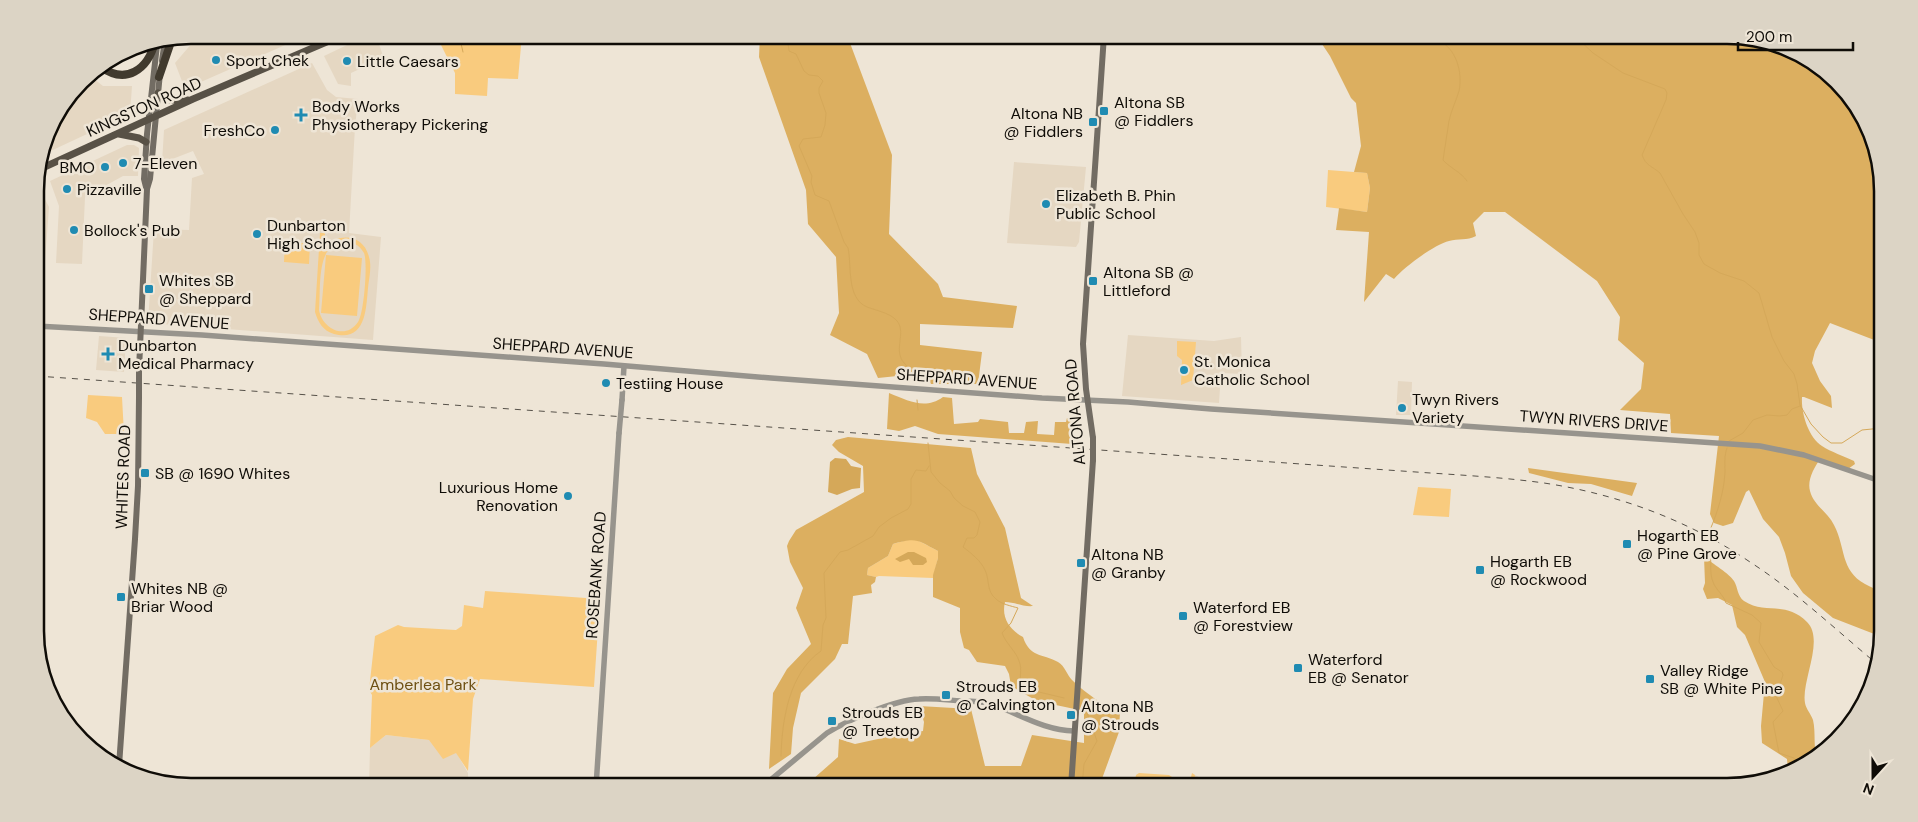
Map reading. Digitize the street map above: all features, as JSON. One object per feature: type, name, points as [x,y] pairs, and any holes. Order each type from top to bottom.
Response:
[{"type":"highway","points":[[160,77],[170,46]]},
{"type":"highway","points":[[107,71],[118,74],[133,73],[148,60],[153,49]]},
{"type":"main road","name":"KINGSTON ROAD","points":[[46,166],[193,99],[322,44]]},
{"type":"main road","name":"ALTONA ROAD","points":[[1071,778],[1093,460],[1093,438],[1086,389],[1083,344],[1103,44]]},
{"type":"main road","name":"WHITES ROAD","points":[[119,760],[138,486],[140,332],[147,189],[150,179],[164,47]]},
{"type":"main road","name":"WHITES ROAD","points":[[147,189],[144,179],[146,142],[155,48]]},
{"type":"main road","points":[[158,93],[170,100],[193,99]]},
{"type":"main road","points":[[119,134],[139,138],[146,142]]},
{"type":"street","name":"SHEPPARD AVENUE","points":[[44,326],[1089,400]]},
{"type":"street","name":"ROSEBANK ROAD","points":[[597,778],[624,366]]},
{"type":"street","name":"TWYN RIVERS DRIVE","points":[[1089,400],[1760,446],[1804,455],[1874,479]]},
{"type":"street","points":[[773,778],[827,733],[837,727],[854,718],[908,700],[946,700],[990,704],[1056,730],[1074,731]]},
{"type":"shaded area","points":[[191,44],[288,44],[185,89],[175,63]]},
{"type":"shaded area","points":[[349,44],[379,44],[383,56],[381,59],[351,73],[351,86],[338,84],[324,56]]},
{"type":"shaded area","points":[[760,44],[850,44],[892,155],[889,234],[938,284],[943,297],[1017,306],[1013,328],[920,324],[920,345],[982,352],[978,384],[931,384],[928,376],[919,370],[907,375],[878,378],[867,354],[830,335],[839,313],[836,257],[808,224],[806,190],[759,57]]},
{"type":"shaded area","points":[[1322,44],[1737,44],[1784,55],[1801,63],[1831,87],[1855,117],[1863,134],[1873,171],[1874,340],[1830,323],[1815,351],[1812,363],[1820,381],[1831,396],[1832,408],[1804,397],[1802,397],[1802,403],[1806,424],[1817,442],[1829,450],[1854,461],[1855,464],[1848,469],[1820,459],[1815,466],[1809,487],[1815,501],[1834,525],[1851,572],[1865,584],[1874,588],[1874,634],[1833,618],[1803,593],[1791,576],[1779,537],[1763,519],[1749,490],[1746,492],[1733,523],[1723,526],[1714,523],[1710,514],[1719,436],[1671,433],[1670,414],[1620,410],[1641,389],[1644,363],[1618,340],[1620,317],[1597,281],[1505,212],[1484,212],[1473,223],[1476,236],[1443,243],[1428,251],[1394,279],[1386,274],[1364,302],[1369,232],[1336,230],[1339,208],[1367,212],[1370,188],[1367,173],[1354,172],[1361,146],[1356,103],[1351,98]]},
{"type":"shaded area","name":"Dunbarton High School","points":[[312,63],[327,90],[336,97],[358,99],[349,233],[381,237],[373,340],[148,323],[154,229],[189,230],[192,178],[204,174],[193,151],[162,163],[164,130]]},
{"type":"shaded area","points":[[95,79],[103,86],[132,86],[130,114],[49,152],[63,117],[80,94]]},
{"type":"shaded area","points":[[127,145],[134,145],[139,148],[138,176],[123,176],[85,197],[82,264],[56,263],[59,206],[50,181]]},
{"type":"shaded area","name":"Elizabeth B. Phin Public School","points":[[1014,162],[1086,167],[1079,242],[1076,247],[1007,243]]},
{"type":"shaded area","points":[[44,197],[49,207],[44,260]]},
{"type":"shaded area","name":"St. Monica Catholic School","points":[[1128,335],[1214,341],[1241,337],[1242,374],[1221,373],[1219,403],[1122,396]]},
{"type":"shaded area","points":[[99,336],[126,338],[124,372],[96,370]]},
{"type":"shaded area","points":[[1398,381],[1412,382],[1411,415],[1396,415]]},
{"type":"shaded area","points":[[889,393],[923,404],[943,397],[952,398],[954,424],[978,422],[980,419],[1008,422],[1009,433],[1024,433],[1026,422],[1038,421],[1037,434],[1054,435],[1055,422],[1066,422],[1067,418],[1074,419],[1072,444],[938,434],[915,426],[899,431],[887,429]]},
{"type":"shaded area","points":[[848,437],[971,448],[977,474],[1005,528],[1021,598],[1033,606],[1005,602],[1004,613],[1008,623],[1014,631],[1023,637],[1033,652],[1058,662],[1082,689],[1102,704],[1120,711],[1119,732],[1102,778],[814,778],[838,757],[839,739],[855,744],[923,731],[924,722],[919,706],[971,709],[985,766],[1021,766],[1032,735],[1084,743],[1084,711],[1037,701],[1011,686],[1009,674],[1005,666],[977,662],[969,650],[964,648],[960,632],[960,608],[933,597],[933,575],[938,551],[921,542],[912,540],[893,544],[888,556],[868,568],[867,575],[876,577],[875,582],[871,585],[872,593],[853,596],[848,644],[842,644],[835,659],[801,693],[793,728],[791,754],[769,769],[773,693],[787,669],[811,644],[796,608],[803,588],[790,562],[787,546],[796,530],[864,492],[863,466],[839,452],[832,445],[836,440]]},
{"type":"shaded area","points":[[835,458],[846,459],[851,466],[861,468],[860,488],[837,495],[828,492],[830,462]]},
{"type":"shaded area","points":[[1528,468],[1637,483],[1632,496],[1591,484],[1568,483],[1529,473]]},
{"type":"shaded area","points":[[908,552],[914,552],[926,558],[927,562],[923,565],[913,565],[909,559],[900,562],[895,559]]},
{"type":"shaded area","points":[[1704,557],[1732,578],[1740,597],[1744,601],[1760,607],[1791,611],[1807,622],[1812,630],[1814,639],[1813,650],[1806,684],[1805,703],[1814,725],[1815,749],[1792,763],[1788,765],[1787,759],[1762,743],[1761,726],[1765,682],[1745,635],[1737,627],[1732,605],[1718,598],[1707,599],[1703,589],[1705,583]]},
{"type":"shaded area","points":[[386,735],[429,740],[456,752],[468,773],[468,778],[369,778],[370,748]]},
{"type":"green space","points":[[440,44],[521,44],[518,79],[488,78],[487,96],[455,94],[455,73]]},
{"type":"green space","points":[[1328,170],[1367,173],[1370,188],[1367,212],[1326,207]]},
{"type":"green space","points":[[320,233],[325,233],[325,246],[338,239],[351,238],[357,240],[366,250],[370,265],[365,314],[362,322],[353,333],[345,335],[334,334],[322,326],[315,312]],"holes":[[[341,241],[357,245],[364,253],[365,258],[362,309],[358,322],[347,331],[335,330],[329,327],[319,310],[321,270],[324,260],[327,252],[333,245]]]},
{"type":"green space","points":[[285,241],[310,244],[309,264],[284,262]]},
{"type":"green space","points":[[326,255],[362,258],[357,316],[321,313]]},
{"type":"green space","points":[[1177,341],[1196,342],[1193,380],[1181,385],[1182,360],[1177,356]]},
{"type":"green space","points":[[88,395],[122,397],[124,434],[105,434],[97,422],[86,418]]},
{"type":"green space","points":[[1418,487],[1451,489],[1449,517],[1413,515]]},
{"type":"green space","points":[[910,539],[917,540],[938,551],[933,578],[876,577],[867,575],[868,568],[888,556],[893,544]]},
{"type":"green space","name":"Amberlea Park","points":[[485,591],[600,599],[594,687],[480,679],[473,699],[468,771],[456,753],[443,759],[429,740],[386,735],[370,748],[372,695],[369,690],[375,636],[398,625],[456,630],[462,626],[464,605],[483,608]]},
{"type":"green space","points":[[1139,773],[1169,775],[1174,778],[1135,778]]},
{"type":"waterway","points":[[461,44],[463,52]]},
{"type":"waterway","points":[[788,44],[789,51],[796,54],[804,71],[809,75],[818,76],[823,81],[819,88],[819,93],[826,113],[821,137],[803,139],[799,146],[812,176],[811,182],[815,195],[829,201],[848,248],[851,281],[856,297],[860,303],[867,307],[895,319],[901,331],[900,355],[902,361],[913,373]]},
{"type":"waterway","points":[[1444,44],[1457,61],[1460,84],[1449,121],[1443,160],[1467,181]]},
{"type":"waterway","points":[[1584,44],[1593,53],[1623,73],[1665,89],[1667,93],[1666,100],[1642,155],[1647,164],[1660,173],[1695,232],[1699,243],[1699,255],[1704,264],[1720,273],[1744,281],[1759,293],[1772,337],[1784,361],[1794,374],[1800,405],[1811,424],[1831,443],[1842,443],[1862,430],[1874,429]]},
{"type":"waterway","points":[[917,400],[918,410]]},
{"type":"waterway","points":[[1729,441],[1743,433],[1753,420],[1767,415],[1787,415],[1792,409],[1800,406]]},
{"type":"waterway","points":[[928,443],[931,472],[950,491],[954,498],[963,506],[975,512],[980,522],[977,535],[974,538],[967,538],[963,547],[983,567],[993,596],[1006,605],[1018,608],[1011,623],[1002,633],[1019,661],[1022,688],[1064,698]]},
{"type":"waterway","points":[[1710,530],[1722,494],[1727,448]]},
{"type":"waterway","points":[[781,756],[783,728],[789,698],[801,672],[810,660],[821,651],[823,625],[826,618],[824,573],[840,552],[848,550],[873,536],[879,527],[908,509],[911,504],[911,479],[916,470],[926,471],[929,466]]},
{"type":"waterway","points":[[1710,552],[1711,574],[1714,585],[1726,603],[1752,615],[1761,623],[1759,642],[1774,667],[1782,672],[1783,675],[1776,696],[1783,711],[1773,722],[1779,753],[1794,758],[1796,761]]},
{"type":"waterway","points":[[1083,778],[1084,764],[1097,741],[1086,710]]},
{"type":"railway","points":[[44,377],[1464,475],[1544,483],[1598,494],[1625,502],[1677,521],[1702,533],[1767,573],[1871,659]]},
{"type":"place","name":"Sport Chek","points":[[216,60]]},
{"type":"place","name":"Little Caesars","points":[[347,61]]},
{"type":"place","name":"Altona SB @ Fiddlers","points":[[1104,111]]},
{"type":"place","name":"Body Works Physiotherapy Pickering","points":[[301,115]]},
{"type":"place","name":"Altona NB @ Fiddlers","points":[[1093,122]]},
{"type":"place","name":"FreshCo","points":[[275,130]]},
{"type":"place","name":"7-Eleven","points":[[123,163]]},
{"type":"place","name":"BMO","points":[[105,167]]},
{"type":"place","name":"Pizzaville","points":[[67,189]]},
{"type":"place","name":"Elizabeth B. Phin Public School","points":[[1046,204]]},
{"type":"place","name":"Bollock's Pub","points":[[74,230]]},
{"type":"place","name":"Dunbarton High School","points":[[257,234]]},
{"type":"place","name":"Altona SB @ Littleford","points":[[1093,281]]},
{"type":"place","name":"Whites SB @ Sheppard","points":[[149,289]]},
{"type":"place","name":"Dunbarton Medical Pharmacy","points":[[108,354]]},
{"type":"place","name":"St. Monica Catholic School","points":[[1184,370]]},
{"type":"place","name":"Testiing House","points":[[606,383]]},
{"type":"place","name":"Twyn Rivers Variety","points":[[1402,408]]},
{"type":"place","name":"SB @ 1690 Whites","points":[[145,473]]},
{"type":"place","name":"Luxurious Home Renovation","points":[[568,496]]},
{"type":"place","name":"Hogarth EB @ Pine Grove","points":[[1627,544]]},
{"type":"place","name":"Altona NB @ Granby","points":[[1081,563]]},
{"type":"place","name":"Hogarth EB @ Rockwood","points":[[1480,570]]},
{"type":"place","name":"Whites NB @ Briar Wood","points":[[121,597]]},
{"type":"place","name":"Waterford EB @ Forestview","points":[[1183,616]]},
{"type":"place","name":"Waterford EB @ Senator","points":[[1298,668]]},
{"type":"place","name":"Valley Ridge SB @ White Pine","points":[[1650,679]]},
{"type":"place","name":"Strouds EB @ Calvington","points":[[946,695]]},
{"type":"place","name":"Altona NB @ Strouds","points":[[1071,715]]},
{"type":"place","name":"Strouds EB @ Treetop","points":[[832,721]]}]
